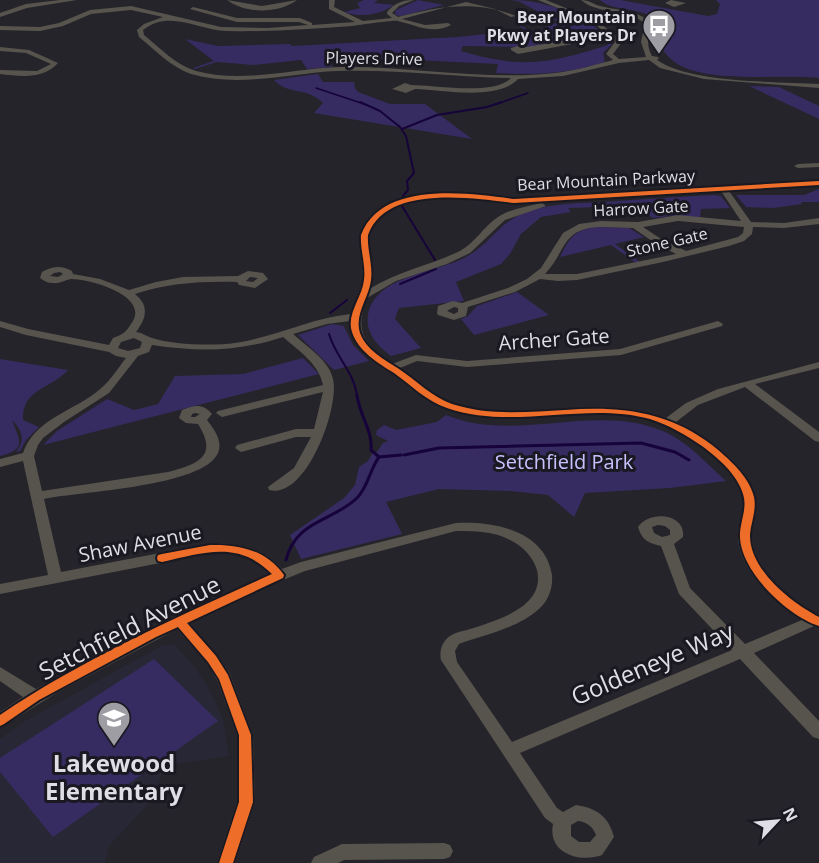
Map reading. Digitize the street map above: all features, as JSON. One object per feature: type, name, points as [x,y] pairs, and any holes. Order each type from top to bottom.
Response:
[{"type":"street","points":[[0,15],[26,6],[74,0]]},
{"type":"street","points":[[230,0],[249,7],[264,8],[282,6],[294,0]]},
{"type":"street","points":[[332,0],[331,8],[362,23]]},
{"type":"street","points":[[411,0],[397,5],[390,11],[391,16],[423,27],[448,25],[445,23],[456,24]]},
{"type":"street","points":[[0,28],[27,30],[51,27],[105,9],[131,8],[208,27],[235,31],[313,27],[399,19],[466,0],[497,8],[521,18]]},
{"type":"street","points":[[541,0],[596,22],[612,35],[619,45],[609,56],[618,61]]},
{"type":"street","points":[[587,0],[599,8],[645,20],[648,24],[643,39],[653,58],[669,69],[695,76],[819,85]]},
{"type":"street","points":[[196,11],[243,20],[300,20],[313,27]]},
{"type":"street","points":[[151,23],[156,17],[152,12]]},
{"type":"street","points":[[151,23],[170,17]]},
{"type":"street","name":"Players Drive","points":[[151,23],[142,28],[141,36],[178,65],[201,74],[248,77],[351,69],[516,77],[569,74],[618,61],[653,58]]},
{"type":"street","points":[[526,49],[612,35]]},
{"type":"street","points":[[0,50],[27,51],[55,63],[50,68],[35,73],[0,72]]},
{"type":"street","points":[[412,87],[487,89],[506,85],[513,82],[516,77]]},
{"type":"street","points":[[798,166],[819,165]]},
{"type":"street","name":"Bear Mountain Parkway","points":[[354,317],[368,281],[365,237],[367,229],[378,215],[395,205],[416,198],[469,195],[514,201],[819,184]]},
{"type":"street","points":[[724,190],[748,226]]},
{"type":"street","name":"Bear Mountain Parkway","points":[[364,296],[393,279],[444,262],[466,251],[502,218],[525,209],[581,201],[724,190]]},
{"type":"street","name":"Harrow Gate","points":[[538,276],[566,233],[592,224],[635,225],[678,218],[748,226],[818,221]]},
{"type":"street","points":[[635,225],[655,239],[684,254]]},
{"type":"street","name":"Stone Gate","points":[[538,276],[549,279],[573,278],[684,254],[741,240],[747,234],[748,226]]},
{"type":"street","points":[[0,324],[42,335],[120,349],[134,354],[143,338],[140,307],[129,292],[111,284],[68,276]]},
{"type":"street","points":[[462,306],[538,276]]},
{"type":"street","points":[[129,292],[155,284],[181,280],[240,279]]},
{"type":"street","points":[[120,349],[143,338],[180,346],[232,347],[326,320],[354,317],[358,335],[363,344],[432,398],[450,407],[506,416],[626,413],[668,422],[700,441],[742,479],[750,500],[745,544],[758,571],[786,600],[816,620]]},
{"type":"street","name":"Archer Gate","points":[[391,368],[416,358],[467,364],[621,352],[718,324]]},
{"type":"street","points":[[274,487],[292,478],[312,447],[324,423],[328,388],[324,371],[285,333]]},
{"type":"street","points":[[56,579],[28,456],[30,447],[34,438],[103,393],[117,380],[120,349]]},
{"type":"street","points":[[668,422],[693,404],[748,384],[819,364]]},
{"type":"street","points":[[748,384],[819,438]]},
{"type":"street","points":[[222,413],[311,390],[328,388]]},
{"type":"street","points":[[37,497],[190,471],[208,459],[214,444],[213,436],[201,419]]},
{"type":"street","points":[[241,448],[296,433],[319,433]]},
{"type":"street","points":[[0,463],[28,456]]},
{"type":"street","name":"Setchfield Avenue","points":[[0,721],[35,697],[179,621],[279,575],[301,567],[456,527],[479,526],[501,530],[522,540],[539,557],[546,576],[541,597],[524,613],[454,640],[448,647],[446,655],[551,813],[563,821]]},
{"type":"street","points":[[666,542],[684,590],[819,732]]},
{"type":"street","name":"Shaw Avenue","points":[[0,589],[212,548],[251,552],[262,558],[279,575]]},
{"type":"street","name":"Goldeneye Way","points":[[509,750],[816,620]]},
{"type":"street","points":[[179,621],[212,659],[224,678],[245,735],[246,802],[226,863]]},
{"type":"street","points":[[0,673],[35,697]]},
{"type":"street","points":[[320,863],[342,852],[444,851]]},
{"type":"shaded area","name":"Lakewood Elementary","points":[[163,645],[176,646],[196,669],[211,692],[223,720],[229,756],[164,766],[153,799],[108,847],[105,863],[0,863],[0,739],[25,721]]},
{"type":"green space","points":[[364,0],[378,0],[374,3],[394,5],[370,15],[344,12],[360,8],[357,3]]},
{"type":"green space","points":[[418,0],[444,5],[401,16],[395,15],[396,10]]},
{"type":"green space","points":[[511,0],[536,2],[560,9],[583,19],[603,33],[530,47],[463,46],[461,51],[501,60],[535,62],[608,45],[599,38],[610,39],[612,44],[603,53],[605,62],[565,71],[524,74],[496,73],[498,64],[351,57],[330,58],[332,67],[307,69],[301,60],[253,65],[217,62],[195,69],[193,68],[214,61],[185,39],[218,46],[290,44],[292,46],[457,37],[524,30],[515,22],[528,30],[539,30],[558,22],[520,2]]},
{"type":"green space","points":[[600,0],[620,0],[708,16],[717,14],[720,4],[716,0],[819,0],[819,78],[729,76],[695,71],[678,65],[662,49],[668,29],[659,21],[650,15],[614,7]]},
{"type":"green space","points":[[318,74],[323,82],[354,82],[358,92],[390,104],[425,104],[472,139],[314,113],[323,103],[317,98],[286,88],[274,80]]},
{"type":"green space","points":[[749,86],[779,87],[819,106],[819,119]]},
{"type":"green space","points":[[819,189],[819,202],[801,202],[802,204],[773,208],[746,207],[736,195],[804,195]]},
{"type":"green space","points":[[721,196],[730,208],[701,209],[700,218],[671,216],[653,218],[636,206],[568,208],[571,212],[541,217],[521,234],[510,254],[501,264],[456,282],[464,301],[399,308],[395,319],[421,348],[391,356],[377,343],[368,328],[368,315],[373,302],[382,291],[394,283],[466,257],[476,251],[505,224],[523,213],[561,204]]},
{"type":"green space","points":[[594,227],[629,228],[644,237],[615,244],[640,262],[636,263],[611,245],[560,257],[572,237]]},
{"type":"green space","points":[[517,292],[549,315],[474,335],[461,319],[468,316],[477,306]]},
{"type":"green space","points":[[332,324],[344,326],[353,345],[369,361],[334,370],[298,335]]},
{"type":"green space","points":[[303,358],[319,374],[43,445],[57,431],[107,399],[134,410],[158,404],[175,376],[243,374]]},
{"type":"green space","points":[[0,359],[68,370],[32,395],[27,402],[23,420],[39,427],[26,440],[20,451],[16,452],[21,443],[22,435],[12,420],[19,438],[18,447],[0,456]]},
{"type":"green space","name":"Setchfield Park","points":[[446,415],[472,423],[500,426],[612,420],[639,424],[665,432],[682,442],[726,481],[670,488],[585,493],[574,517],[548,495],[510,491],[439,489],[386,502],[402,534],[301,559],[290,535],[344,498],[355,485],[359,467],[377,452],[383,443],[388,441],[376,435],[377,430],[384,425],[396,430],[437,422]]},
{"type":"green space","points":[[154,659],[218,721],[53,837],[0,772],[0,758]]},
{"type":"waterway","points":[[316,88],[364,104]]},
{"type":"waterway","points":[[497,104],[528,93]]},
{"type":"waterway","points":[[360,102],[380,111],[400,127],[406,136],[414,173],[407,181],[408,190],[403,196]]},
{"type":"waterway","points":[[402,129],[437,115],[487,107],[502,102]]},
{"type":"waterway","points":[[402,206],[435,260]]},
{"type":"waterway","points":[[400,284],[436,269]]},
{"type":"waterway","points":[[330,313],[347,300]]},
{"type":"waterway","points":[[329,334],[353,380],[357,397]]},
{"type":"waterway","points":[[357,395],[370,436],[371,450],[379,457]]},
{"type":"waterway","points":[[404,455],[439,448],[641,443],[675,452],[689,460]]},
{"type":"waterway","points":[[379,457],[401,455]]},
{"type":"waterway","points":[[286,560],[291,547],[306,529],[357,498],[364,489],[379,457]]},
{"type":"cycle path","points":[[819,183],[514,201],[456,196],[413,199],[394,205],[378,214],[367,229],[364,241],[367,280],[355,318],[356,333],[374,356],[431,397],[452,407],[475,413],[498,415],[613,411],[645,415],[692,435],[730,466],[748,492],[750,506],[745,540],[750,557],[757,569],[785,600],[819,622]]},
{"type":"cycle path","points":[[0,721],[35,697],[152,634],[279,575],[266,562],[253,554],[239,550],[210,549],[162,558]]},
{"type":"cycle path","points":[[179,621],[212,659],[224,678],[245,735],[246,802],[226,863]]},
{"type":"place","name":"Bear Mountain Pkwy at Players Dr","points":[[659,55]]},
{"type":"place","name":"Lakewood Elementary","points":[[114,747]]}]
